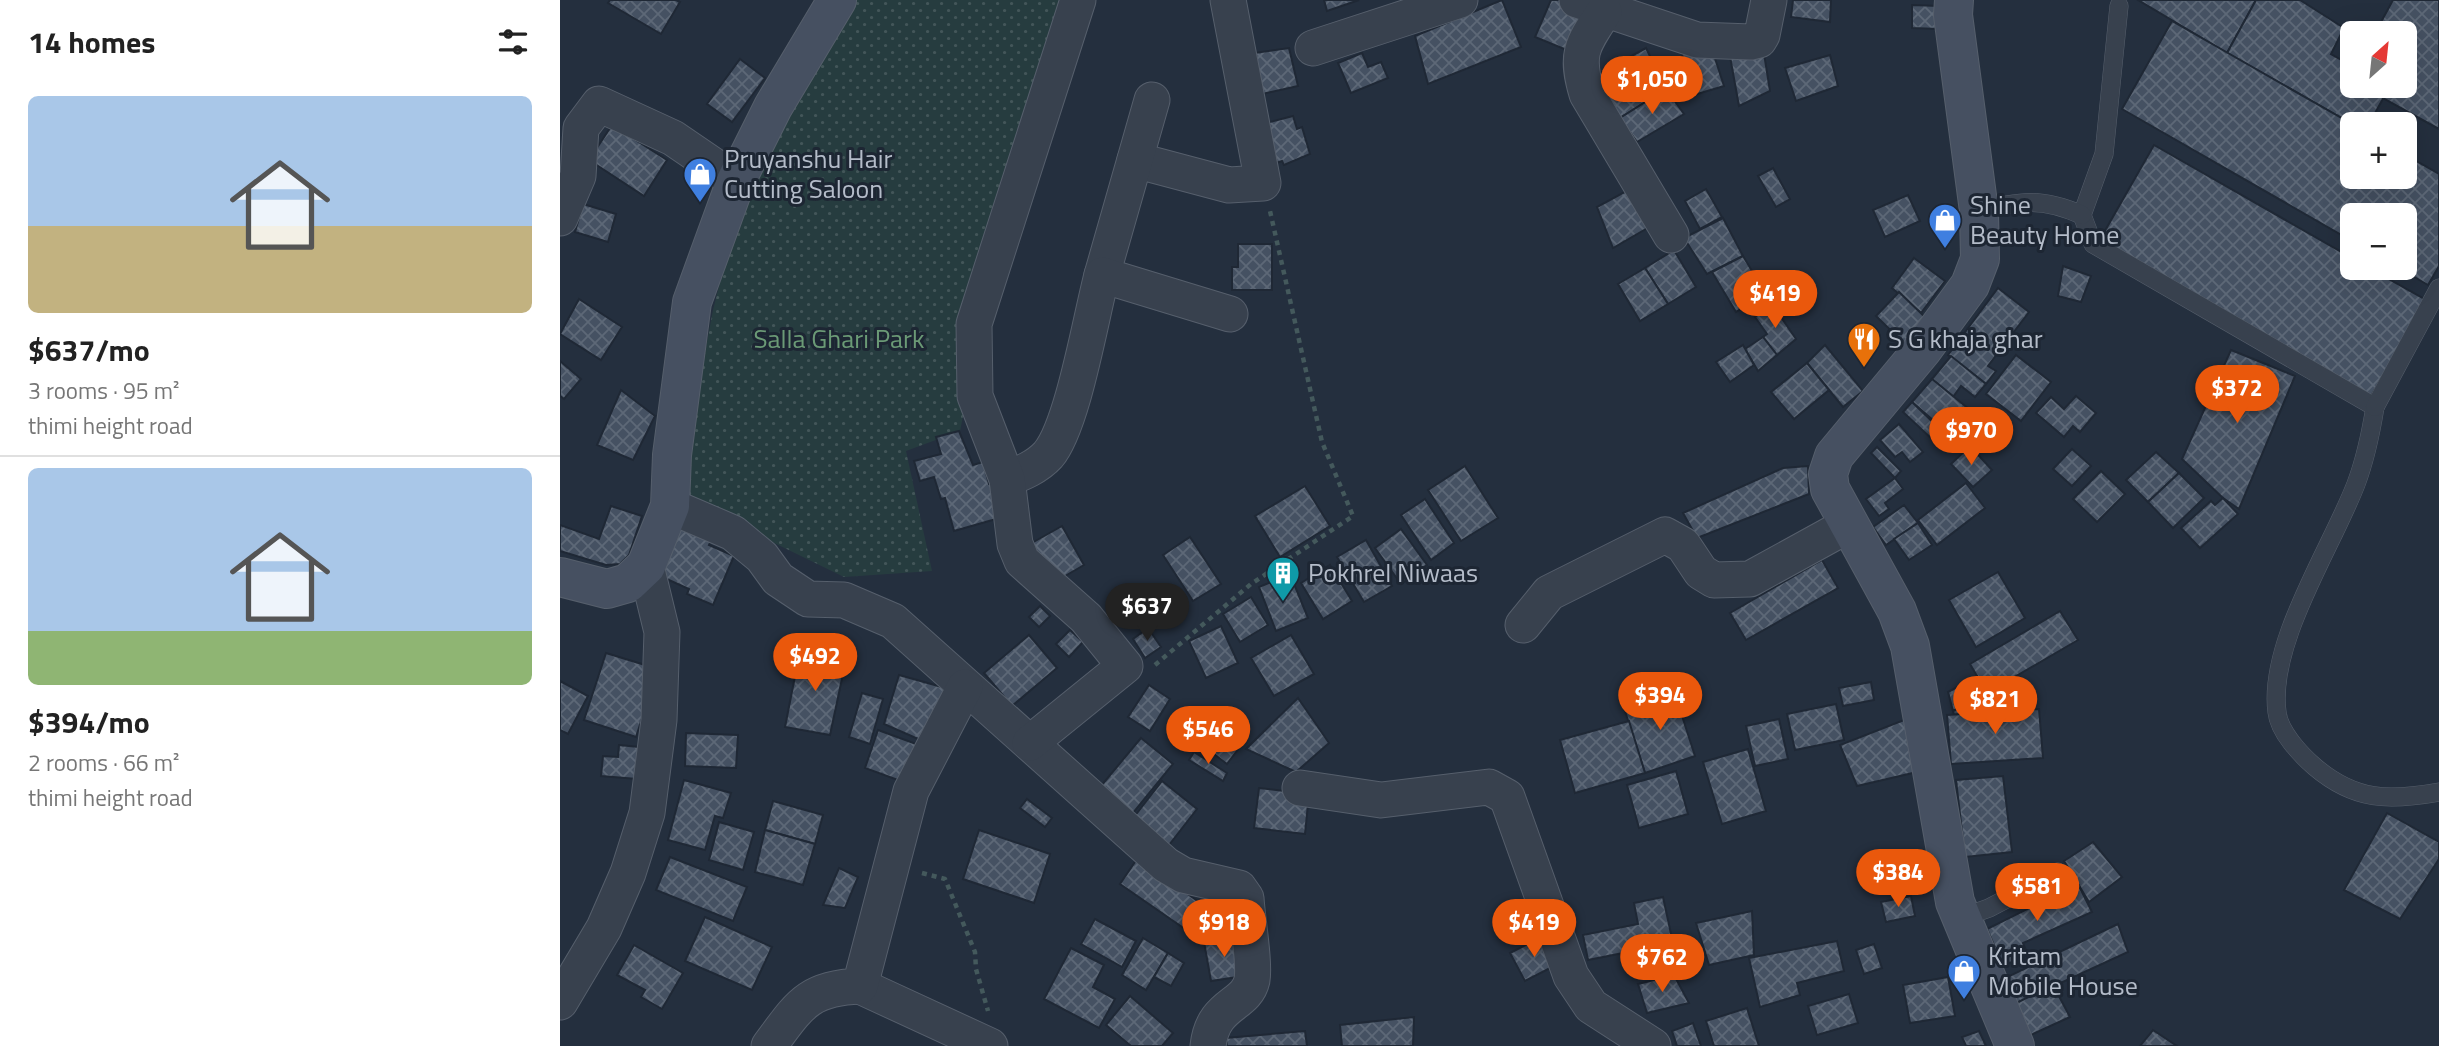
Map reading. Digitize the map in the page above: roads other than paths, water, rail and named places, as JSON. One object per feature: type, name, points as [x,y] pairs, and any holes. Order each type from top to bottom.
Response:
[{"type":"street","points":[[560,577],[607,589],[628,583],[646,565],[670,506],[673,443],[692,302],[736,181],[773,107],[837,0]]},
{"type":"street","points":[[1030,743],[1125,666],[1086,618],[1022,561],[1015,544],[1007,479],[975,396],[974,324],[1077,0]]},
{"type":"street","points":[[1135,160],[1229,185],[1264,183],[1228,0]]},
{"type":"street","points":[[1312,47],[1460,0]]},
{"type":"street","points":[[1671,235],[1587,94],[1579,68],[1590,6],[1697,40],[1751,42],[1759,40],[1762,35],[1769,0]]},
{"type":"street","points":[[1954,0],[1978,206],[1980,259],[1970,285],[1923,349],[1834,456],[1828,474],[1830,489],[1897,611],[1910,646],[1955,902],[2015,1046]]},
{"type":"street","points":[[1007,479],[1027,472],[1048,455],[1062,431],[1102,275],[1152,100]]},
{"type":"street","points":[[560,218],[578,176],[581,128],[599,104],[673,138],[736,181]]},
{"type":"street","points":[[1102,275],[1230,314]]},
{"type":"street","points":[[670,506],[733,533],[762,557],[778,579],[808,599],[844,600],[893,621],[1166,865],[1183,875],[1228,883],[1239,888],[1246,898],[1252,981],[1243,995],[1213,1021],[1208,1046]]},
{"type":"street","points":[[1523,625],[1549,593],[1665,535],[1683,545],[1701,572],[1714,580],[1749,579],[1850,524]]},
{"type":"street","points":[[560,1002],[604,928],[628,873],[648,813],[659,720],[662,632],[646,565]]},
{"type":"street","points":[[860,986],[911,791],[965,687]]},
{"type":"street","points":[[1300,788],[1381,800],[1489,787],[1507,797],[1571,976],[1591,1006],[1653,1046]]},
{"type":"street","points":[[769,1046],[810,996],[832,987],[860,986],[990,1034]]},
{"type":"lane","points":[[2119,6],[2104,154],[2082,215],[2094,244],[2375,407]]},
{"type":"lane","points":[[1978,206],[2025,200],[2055,203],[2082,215]]},
{"type":"lane","points":[[2439,288],[2375,407],[2357,482],[2286,641],[2276,677],[2277,715],[2300,754],[2337,786],[2376,798],[2439,792]]},
{"type":"lane","points":[[1962,918],[1989,908],[2058,872]]},
{"type":"place","name":"Pruyanshu Hair Cutting Saloon","points":[[700,204]]},
{"type":"place","name":"Shine Beauty Home","points":[[1945,250]]},
{"type":"place","name":"S G khaja ghar","points":[[1864,369]]},
{"type":"place","name":"Pokhrel Niwaas","points":[[1283,603]]},
{"type":"place","name":"Kritam Mobile House","points":[[1964,1001]]},
{"type":"park label","name":"Salla Ghari Park","points":[[839,339]]}]
